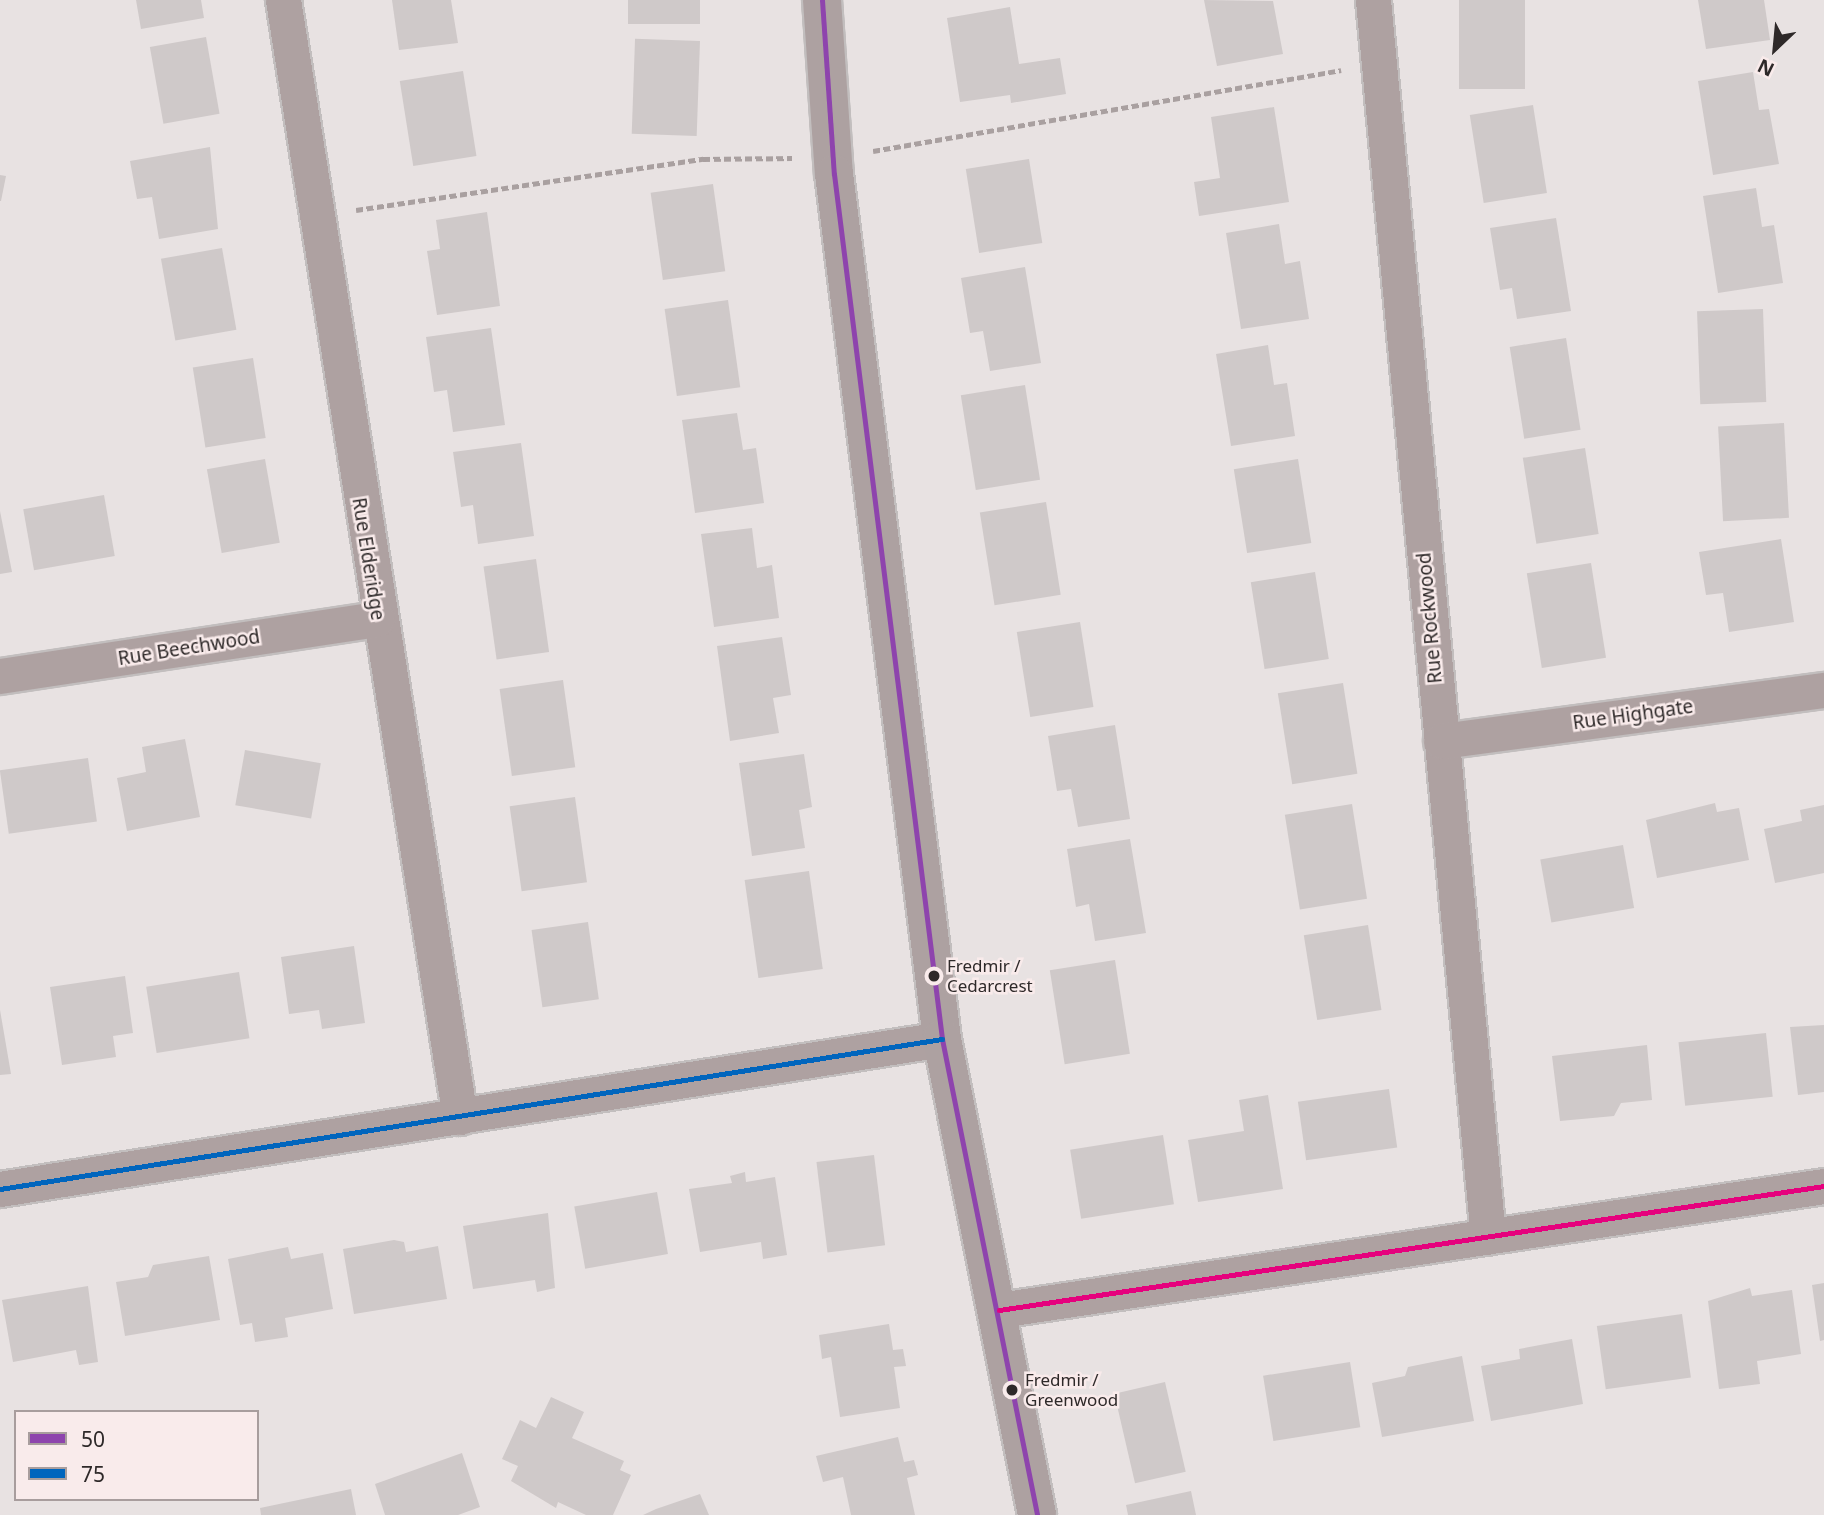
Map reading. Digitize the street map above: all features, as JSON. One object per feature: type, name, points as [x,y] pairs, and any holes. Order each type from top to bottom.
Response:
[{"type":"street","name":"Rue Elderidge","points":[[283,0],[313,216],[460,1117]]},
{"type":"street","points":[[822,0],[834,158],[942,1039],[999,1310],[1037,1515]]},
{"type":"street","name":"Rue Rockwood","points":[[1373,0],[1488,1237]]},
{"type":"street","name":"Rue Beechwood","points":[[0,677],[377,619]]},
{"type":"street","name":"Rue Highgate","points":[[1441,741],[1824,690]]},
{"type":"street","points":[[0,1189],[942,1039]]},
{"type":"street","points":[[999,1310],[1824,1186]]},
{"type":"path","points":[[313,216],[703,159],[834,158],[1380,64]]},
{"type":"building","points":[[136,0],[201,0],[204,18],[141,29]]},
{"type":"building","points":[[392,0],[451,0],[458,43],[399,50]]},
{"type":"building","points":[[628,0],[700,0],[700,24],[628,24]]},
{"type":"building","points":[[1204,0],[1273,1],[1283,54],[1217,66]]},
{"type":"building","points":[[1459,0],[1525,0],[1525,89],[1459,89]]},
{"type":"building","points":[[1698,0],[1764,0],[1770,40],[1706,49]]},
{"type":"building","points":[[1010,7],[1019,64],[1060,58],[1066,94],[1011,103],[1010,95],[960,102],[947,18]]},
{"type":"building","points":[[206,37],[220,114],[163,124],[150,47]]},
{"type":"building","points":[[635,39],[700,41],[697,136],[632,134]]},
{"type":"building","points":[[463,71],[476,156],[413,166],[400,81]]},
{"type":"building","points":[[1753,72],[1759,110],[1769,109],[1779,164],[1713,175],[1698,81]]},
{"type":"building","points":[[1533,105],[1547,193],[1484,203],[1470,115]]},
{"type":"building","points":[[1274,107],[1289,202],[1199,216],[1194,182],[1220,178],[1211,117]]},
{"type":"building","points":[[210,147],[218,229],[159,239],[152,197],[137,199],[130,161]]},
{"type":"building","points":[[1029,159],[1042,243],[979,253],[966,169]]},
{"type":"building","points":[[0,175],[6,176],[1,201],[0,201]]},
{"type":"building","points":[[713,184],[725,271],[663,280],[651,193]]},
{"type":"building","points":[[1756,188],[1762,227],[1774,225],[1783,283],[1718,293],[1703,196]]},
{"type":"building","points":[[487,212],[500,306],[437,315],[427,251],[440,249],[436,220]]},
{"type":"building","points":[[1556,218],[1571,311],[1517,319],[1512,288],[1500,290],[1490,228]]},
{"type":"building","points":[[1279,224],[1285,264],[1300,261],[1309,319],[1241,329],[1226,233]]},
{"type":"building","points":[[222,248],[236,330],[175,341],[161,259]]},
{"type":"building","points":[[1025,267],[1041,363],[990,371],[983,331],[970,333],[961,278]]},
{"type":"building","points":[[728,300],[740,387],[677,396],[665,309]]},
{"type":"building","points":[[1763,309],[1766,402],[1700,404],[1697,311]]},
{"type":"building","points":[[491,328],[505,425],[453,432],[447,390],[434,392],[426,337]]},
{"type":"building","points":[[1566,338],[1581,430],[1524,439],[1510,347]]},
{"type":"building","points":[[1268,345],[1274,385],[1287,383],[1295,436],[1231,446],[1216,354]]},
{"type":"building","points":[[253,358],[266,438],[205,448],[193,368]]},
{"type":"building","points":[[1025,385],[1040,480],[976,490],[961,395]]},
{"type":"building","points":[[737,413],[743,450],[756,448],[764,503],[695,513],[682,420]]},
{"type":"building","points":[[1784,423],[1789,518],[1723,521],[1718,426]]},
{"type":"building","points":[[521,443],[534,536],[478,544],[473,505],[461,507],[453,452]]},
{"type":"building","points":[[1585,448],[1599,534],[1536,544],[1523,458]]},
{"type":"building","points":[[265,459],[280,543],[222,553],[207,469]]},
{"type":"building","points":[[1298,459],[1311,543],[1247,553],[1234,469]]},
{"type":"building","points":[[104,495],[115,556],[34,570],[23,509]]},
{"type":"building","points":[[1046,502],[1061,595],[995,605],[980,512]]},
{"type":"building","points":[[0,511],[12,572],[0,574]]},
{"type":"building","points":[[752,528],[757,568],[772,565],[779,618],[714,627],[701,534]]},
{"type":"building","points":[[1781,539],[1794,622],[1729,632],[1723,593],[1706,595],[1699,552]]},
{"type":"building","points":[[536,559],[549,652],[497,659],[484,566]]},
{"type":"building","points":[[1591,563],[1606,658],[1542,668],[1527,573]]},
{"type":"building","points":[[1315,572],[1329,659],[1265,669],[1251,582]]},
{"type":"building","points":[[1080,622],[1093,707],[1030,717],[1017,632]]},
{"type":"building","points":[[782,637],[791,695],[773,698],[779,733],[730,741],[717,646]]},
{"type":"building","points":[[563,680],[575,767],[512,776],[500,689]]},
{"type":"building","points":[[1343,683],[1357,774],[1292,784],[1278,693]]},
{"type":"building","points":[[1115,725],[1130,819],[1078,827],[1071,789],[1057,791],[1048,736]]},
{"type":"building","points":[[185,739],[200,817],[127,831],[117,778],[146,772],[142,747]]},
{"type":"building","points":[[245,750],[321,763],[311,819],[235,805]]},
{"type":"building","points":[[804,754],[812,807],[799,810],[805,848],[752,856],[739,763]]},
{"type":"building","points":[[88,758],[97,821],[9,834],[0,770]]},
{"type":"building","points":[[575,797],[587,882],[522,891],[510,806]]},
{"type":"building","points":[[1715,803],[1717,812],[1739,808],[1749,860],[1657,878],[1646,820]]},
{"type":"building","points":[[1352,804],[1367,899],[1300,909],[1285,815]]},
{"type":"building","points":[[1824,805],[1824,873],[1775,883],[1764,829],[1802,821],[1800,810]]},
{"type":"building","points":[[1130,839],[1146,933],[1095,941],[1089,904],[1076,907],[1067,849]]},
{"type":"building","points":[[1623,845],[1634,908],[1551,923],[1540,860]]},
{"type":"building","points":[[809,871],[823,969],[758,978],[745,880]]},
{"type":"building","points":[[588,922],[599,999],[542,1007],[532,930]]},
{"type":"building","points":[[1368,925],[1381,1010],[1317,1020],[1304,935]]},
{"type":"building","points":[[354,946],[365,1023],[322,1029],[319,1010],[289,1014],[281,957]]},
{"type":"building","points":[[1115,960],[1130,1054],[1065,1064],[1050,970]]},
{"type":"building","points":[[239,972],[249,1038],[157,1053],[146,987]]},
{"type":"building","points":[[125,976],[133,1033],[113,1036],[116,1057],[62,1065],[50,987]]},
{"type":"building","points":[[0,1010],[11,1074],[0,1075]]},
{"type":"building","points":[[1824,1025],[1824,1092],[1798,1095],[1790,1027]]},
{"type":"building","points":[[1766,1033],[1773,1097],[1685,1106],[1678,1042]]},
{"type":"building","points":[[1647,1045],[1652,1100],[1621,1103],[1614,1116],[1560,1121],[1552,1056]]},
{"type":"building","points":[[1389,1089],[1397,1147],[1306,1160],[1298,1102]]},
{"type":"building","points":[[1268,1095],[1283,1189],[1198,1202],[1188,1140],[1244,1131],[1239,1100]]},
{"type":"building","points":[[1163,1135],[1174,1204],[1081,1219],[1070,1150]]},
{"type":"building","points":[[874,1155],[885,1245],[828,1252],[816,1162]]},
{"type":"building","points":[[745,1172],[746,1182],[775,1177],[787,1255],[763,1259],[761,1242],[700,1252],[689,1189],[732,1183],[730,1176]]},
{"type":"building","points":[[657,1192],[668,1254],[585,1269],[574,1207]]},
{"type":"building","points":[[548,1213],[555,1288],[537,1292],[535,1280],[473,1289],[463,1226]]},
{"type":"building","points":[[394,1240],[404,1242],[406,1252],[438,1246],[447,1299],[354,1314],[343,1249]]},
{"type":"building","points":[[288,1247],[291,1259],[323,1253],[333,1309],[285,1318],[288,1337],[255,1342],[252,1323],[240,1325],[228,1259]]},
{"type":"building","points":[[209,1256],[220,1320],[125,1336],[116,1282],[148,1277],[153,1265]]},
{"type":"building","points":[[1824,1283],[1824,1340],[1820,1341],[1812,1285]]},
{"type":"building","points":[[88,1286],[98,1362],[79,1365],[76,1350],[13,1362],[2,1300]]},
{"type":"building","points":[[1750,1288],[1752,1296],[1792,1290],[1801,1354],[1757,1361],[1760,1384],[1719,1389],[1708,1301]]},
{"type":"building","points":[[1682,1314],[1691,1377],[1606,1389],[1597,1326]]},
{"type":"building","points":[[889,1324],[893,1350],[903,1349],[906,1366],[894,1367],[900,1408],[840,1417],[831,1357],[822,1359],[819,1335]]},
{"type":"building","points":[[1572,1339],[1583,1404],[1491,1421],[1481,1366],[1520,1359],[1519,1349]]},
{"type":"building","points":[[1462,1356],[1474,1421],[1382,1437],[1372,1383],[1405,1376],[1408,1367]]},
{"type":"building","points":[[1350,1362],[1360,1427],[1273,1441],[1263,1376]]},
{"type":"building","points":[[1165,1382],[1186,1472],[1135,1483],[1114,1394]]},
{"type":"building","points":[[551,1397],[584,1412],[572,1438],[624,1461],[620,1470],[631,1475],[613,1515],[586,1515],[558,1502],[556,1508],[511,1481],[518,1466],[502,1459],[520,1420],[536,1428]]},
{"type":"building","points":[[898,1437],[904,1462],[914,1460],[918,1475],[907,1478],[915,1515],[851,1515],[843,1477],[823,1482],[816,1456]]},
{"type":"building","points":[[462,1453],[480,1507],[458,1515],[385,1515],[375,1484]]},
{"type":"building","points":[[351,1489],[356,1515],[261,1515],[260,1508]]},
{"type":"building","points":[[1191,1491],[1196,1515],[1128,1515],[1126,1505]]},
{"type":"building","points":[[700,1494],[709,1515],[643,1515],[656,1509]]},
{"type":"transit line","name":"50","points":[[822,0],[834,174],[942,1039],[1037,1515]]},
{"type":"transit line","name":"75","points":[[0,1189],[942,1039]]},
{"type":"transit line","points":[[999,1310],[1824,1186]]},
{"type":"place","name":"Fredmir / Cedarcrest","points":[[934,976]]},
{"type":"place","name":"Fredmir / Greenwood","points":[[1012,1390]]}]
